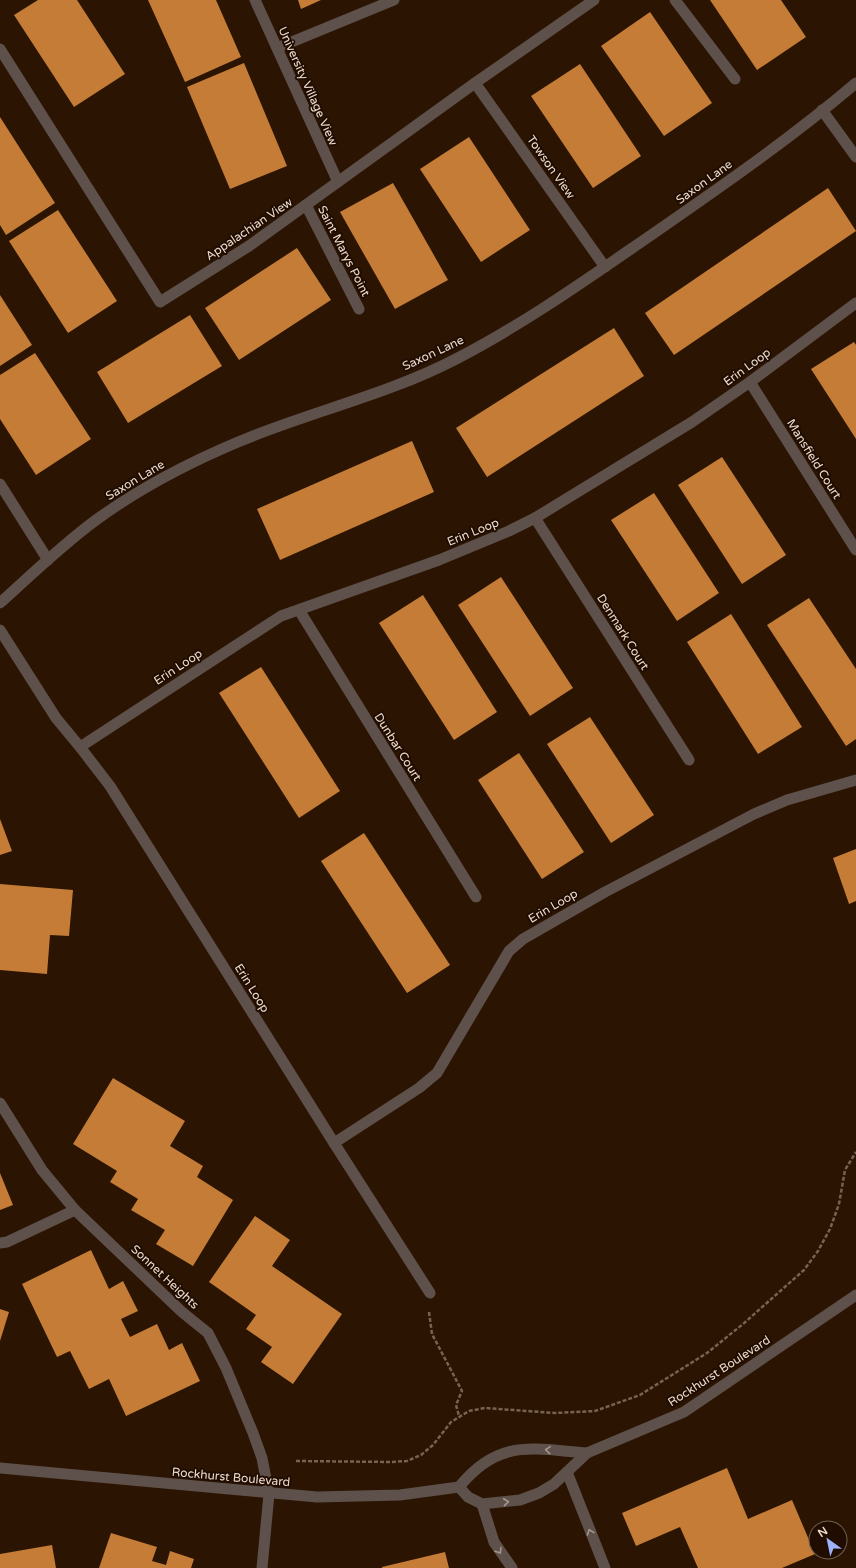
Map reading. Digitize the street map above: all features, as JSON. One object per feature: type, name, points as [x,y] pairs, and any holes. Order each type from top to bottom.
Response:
[{"type":"street","name":"University Village View","points":[[255,0],[338,182]]},
{"type":"street","points":[[277,48],[394,0]]},
{"type":"street","name":"Appalachian View","points":[[0,49],[160,302],[249,246],[475,83],[594,0]]},
{"type":"street","points":[[675,0],[735,79]]},
{"type":"street","name":"Towson View","points":[[475,83],[605,267]]},
{"type":"street","name":"Saxon Lane","points":[[0,603],[96,520],[156,481],[239,441],[385,390],[454,360],[526,320],[716,190],[856,83]]},
{"type":"street","points":[[822,110],[856,157]]},
{"type":"street","name":"Saint Marys Point","points":[[306,205],[359,309]]},
{"type":"street","name":"Erin Loop","points":[[80,747],[271,622],[298,610],[439,560],[509,531],[535,518],[692,422],[750,382],[856,303]]},
{"type":"street","name":"Mansfield Court","points":[[750,382],[856,550]]},
{"type":"street","points":[[0,484],[48,560]]},
{"type":"street","name":"Denmark Court","points":[[535,518],[689,760]]},
{"type":"street","name":"Dunbar Court","points":[[298,610],[476,897]]},
{"type":"street","name":"Erin Loop","points":[[0,630],[56,718],[110,786],[430,1293]]},
{"type":"street","name":"Erin Loop","points":[[334,1143],[419,1088],[437,1073],[508,951],[523,938],[605,892],[754,814],[787,800],[856,780]]},
{"type":"street","name":"Sonnet Heights","points":[[0,1103],[42,1170],[75,1210],[182,1312],[208,1333],[226,1368],[262,1458],[268,1494],[262,1568]]},
{"type":"street","points":[[0,1243],[7,1242],[75,1210]]},
{"type":"street","name":"Rockhurst Boulevard","points":[[482,1504],[520,1500],[539,1493],[554,1484],[587,1453],[684,1412],[856,1295]]},
{"type":"street","name":"Rockhurst Boulevard","points":[[0,1468],[268,1494],[359,1497],[400,1496],[459,1487],[470,1474],[499,1454],[514,1449],[529,1448],[587,1453]]},
{"type":"street","points":[[567,1472],[605,1568]]},
{"type":"street","points":[[459,1487],[468,1497],[482,1504],[494,1542],[512,1568]]},
{"type":"path","points":[[296,1461],[407,1461],[421,1455],[433,1445],[442,1431],[459,1416],[469,1411],[485,1408],[555,1413],[594,1411],[614,1406],[640,1394],[707,1353],[743,1324],[804,1270],[818,1251],[830,1229],[839,1204],[845,1170],[856,1152]]},
{"type":"path","points":[[430,1293],[429,1303],[432,1334],[462,1391],[456,1405],[459,1416]]},
{"type":"building","points":[[38,0],[77,0],[125,74],[74,107],[14,15]]},
{"type":"building","points":[[148,0],[216,0],[241,57],[185,82]]},
{"type":"building","points":[[298,0],[321,0],[301,9]]},
{"type":"building","points":[[710,0],[781,0],[806,37],[757,70]]},
{"type":"building","points":[[650,12],[712,103],[664,136],[601,46]]},
{"type":"building","points":[[244,63],[287,166],[230,189],[187,87]]},
{"type":"building","points":[[580,64],[641,156],[593,188],[531,96]]},
{"type":"building","points":[[0,117],[55,203],[6,235],[0,225]]},
{"type":"building","points":[[469,137],[530,230],[481,262],[420,169]]},
{"type":"building","points":[[393,183],[448,280],[395,309],[340,212]]},
{"type":"building","points":[[828,188],[856,231],[674,355],[645,313]]},
{"type":"building","points":[[58,210],[117,301],[68,333],[9,241]]},
{"type":"building","points":[[297,248],[331,300],[239,360],[205,308]]},
{"type":"building","points":[[0,295],[32,345],[0,366]]},
{"type":"building","points":[[190,315],[222,366],[128,423],[97,372]]},
{"type":"building","points":[[614,328],[644,376],[487,477],[456,428]]},
{"type":"building","points":[[854,342],[856,345],[856,439],[811,369]]},
{"type":"building","points":[[35,353],[91,439],[36,475],[0,419],[0,375]]},
{"type":"building","points":[[412,441],[434,492],[280,560],[257,509]]},
{"type":"building","points":[[722,457],[786,555],[742,584],[678,485]]},
{"type":"building","points":[[654,493],[719,593],[677,621],[611,520]]},
{"type":"building","points":[[501,577],[573,688],[530,716],[458,605]]},
{"type":"building","points":[[423,595],[497,712],[454,740],[379,623]]},
{"type":"building","points":[[809,598],[856,669],[856,739],[846,746],[767,625]]},
{"type":"building","points":[[731,614],[802,727],[758,754],[687,642]]},
{"type":"building","points":[[261,667],[340,791],[299,818],[219,693]]},
{"type":"building","points":[[590,717],[654,815],[611,843],[547,744]]},
{"type":"building","points":[[519,753],[584,852],[542,879],[478,780]]},
{"type":"building","points":[[0,819],[12,851],[0,855]]},
{"type":"building","points":[[364,833],[450,965],[407,993],[321,861]]},
{"type":"building","points":[[856,849],[856,901],[849,904],[833,858]]},
{"type":"building","points":[[0,884],[73,890],[69,936],[50,935],[47,974],[0,970]]},
{"type":"building","points":[[113,1078],[185,1121],[170,1146],[203,1166],[197,1177],[233,1200],[193,1266],[156,1244],[165,1230],[131,1210],[138,1199],[110,1182],[117,1171],[73,1144]]},
{"type":"building","points":[[0,1173],[13,1205],[0,1210]]},
{"type":"building","points":[[255,1216],[290,1240],[272,1266],[342,1314],[293,1384],[261,1362],[272,1347],[246,1329],[256,1315],[209,1282]]},
{"type":"building","points":[[91,1250],[109,1289],[123,1281],[138,1311],[121,1319],[130,1337],[157,1324],[169,1350],[182,1343],[200,1381],[126,1416],[109,1379],[89,1389],[70,1351],[57,1357],[22,1284]]},
{"type":"building","points":[[0,1309],[9,1312],[0,1341]]},
{"type":"building","points":[[727,1468],[748,1519],[792,1500],[808,1538],[808,1557],[782,1568],[698,1568],[680,1527],[636,1546],[622,1513]]},
{"type":"building","points":[[111,1533],[157,1547],[152,1561],[166,1565],[170,1551],[194,1559],[191,1568],[99,1568]]},
{"type":"building","points":[[52,1545],[56,1568],[0,1568],[0,1554]]},
{"type":"building","points":[[445,1552],[449,1568],[382,1568],[382,1567]]}]
